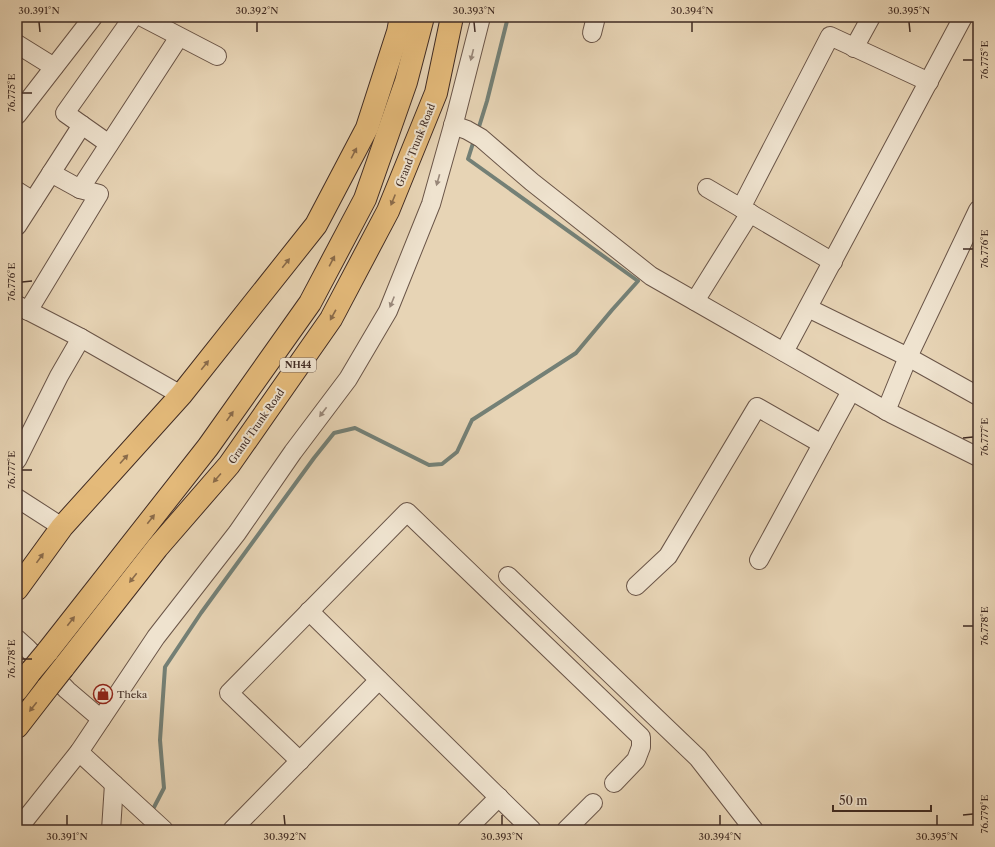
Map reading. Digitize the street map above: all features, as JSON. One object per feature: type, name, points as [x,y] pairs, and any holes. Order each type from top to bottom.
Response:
[{"type":"main road","points":[[17,590],[62,527],[181,395],[316,225],[368,128],[398,32],[401,17]]},
{"type":"main road","name":"NH44","points":[[17,690],[208,447],[310,303],[365,199],[406,82],[423,17]]},
{"type":"main road","name":"Grand Trunk Road","points":[[17,727],[157,548],[229,465],[331,319],[388,211],[436,93],[452,17]]},
{"type":"street","points":[[17,115],[93,17]]},
{"type":"street","points":[[109,144],[64,113],[133,17]]},
{"type":"street","points":[[142,17],[217,56]]},
{"type":"street","points":[[17,830],[79,752],[156,637],[237,533],[293,452],[348,379],[388,311],[431,204],[467,131],[481,17]]},
{"type":"street","points":[[854,48],[871,17]]},
{"type":"street","points":[[784,352],[963,17]]},
{"type":"street","points":[[695,301],[745,211],[830,36],[929,82]]},
{"type":"street","points":[[80,189],[179,37]]},
{"type":"street","points":[[17,44],[54,67]]},
{"type":"street","points":[[17,226],[82,126]]},
{"type":"street","points":[[467,131],[651,276],[886,411],[978,457]]},
{"type":"street","points":[[51,172],[80,189],[99,194],[20,307],[81,338],[181,395]]},
{"type":"street","points":[[707,188],[832,262]]},
{"type":"street","points":[[17,191],[33,201]]},
{"type":"street","points":[[886,411],[908,357],[978,210]]},
{"type":"street","points":[[808,308],[908,357],[978,396]]},
{"type":"street","points":[[17,460],[59,376],[81,338]]},
{"type":"street","points":[[759,560],[851,390]]},
{"type":"street","points":[[636,586],[668,556],[757,407],[822,444]]},
{"type":"street","points":[[17,498],[62,527]]},
{"type":"street","points":[[300,761],[229,693],[407,512],[641,737],[641,747],[636,760],[614,783]]},
{"type":"street","points":[[508,576],[698,758],[754,830]]},
{"type":"street","points":[[309,612],[532,830]]},
{"type":"street","points":[[17,639],[67,690],[101,719]]},
{"type":"street","points":[[232,830],[379,680]]},
{"type":"street","points":[[79,752],[163,829]]},
{"type":"street","points":[[111,830],[114,784]]},
{"type":"street","points":[[466,830],[499,797]]},
{"type":"street","points":[[566,830],[593,803]]},
{"type":"waterway","points":[[478,130],[487,101],[508,17]]},
{"type":"waterway","points":[[151,813],[164,788],[160,740],[165,667],[201,613],[314,458],[334,433],[355,428],[429,465],[442,464],[457,452],[472,420],[576,353],[638,281],[468,159],[474,140]]},
{"type":"waterway","points":[[144,830],[148,821]]},
{"type":"place","name":"Theka","points":[[103,694]]}]
